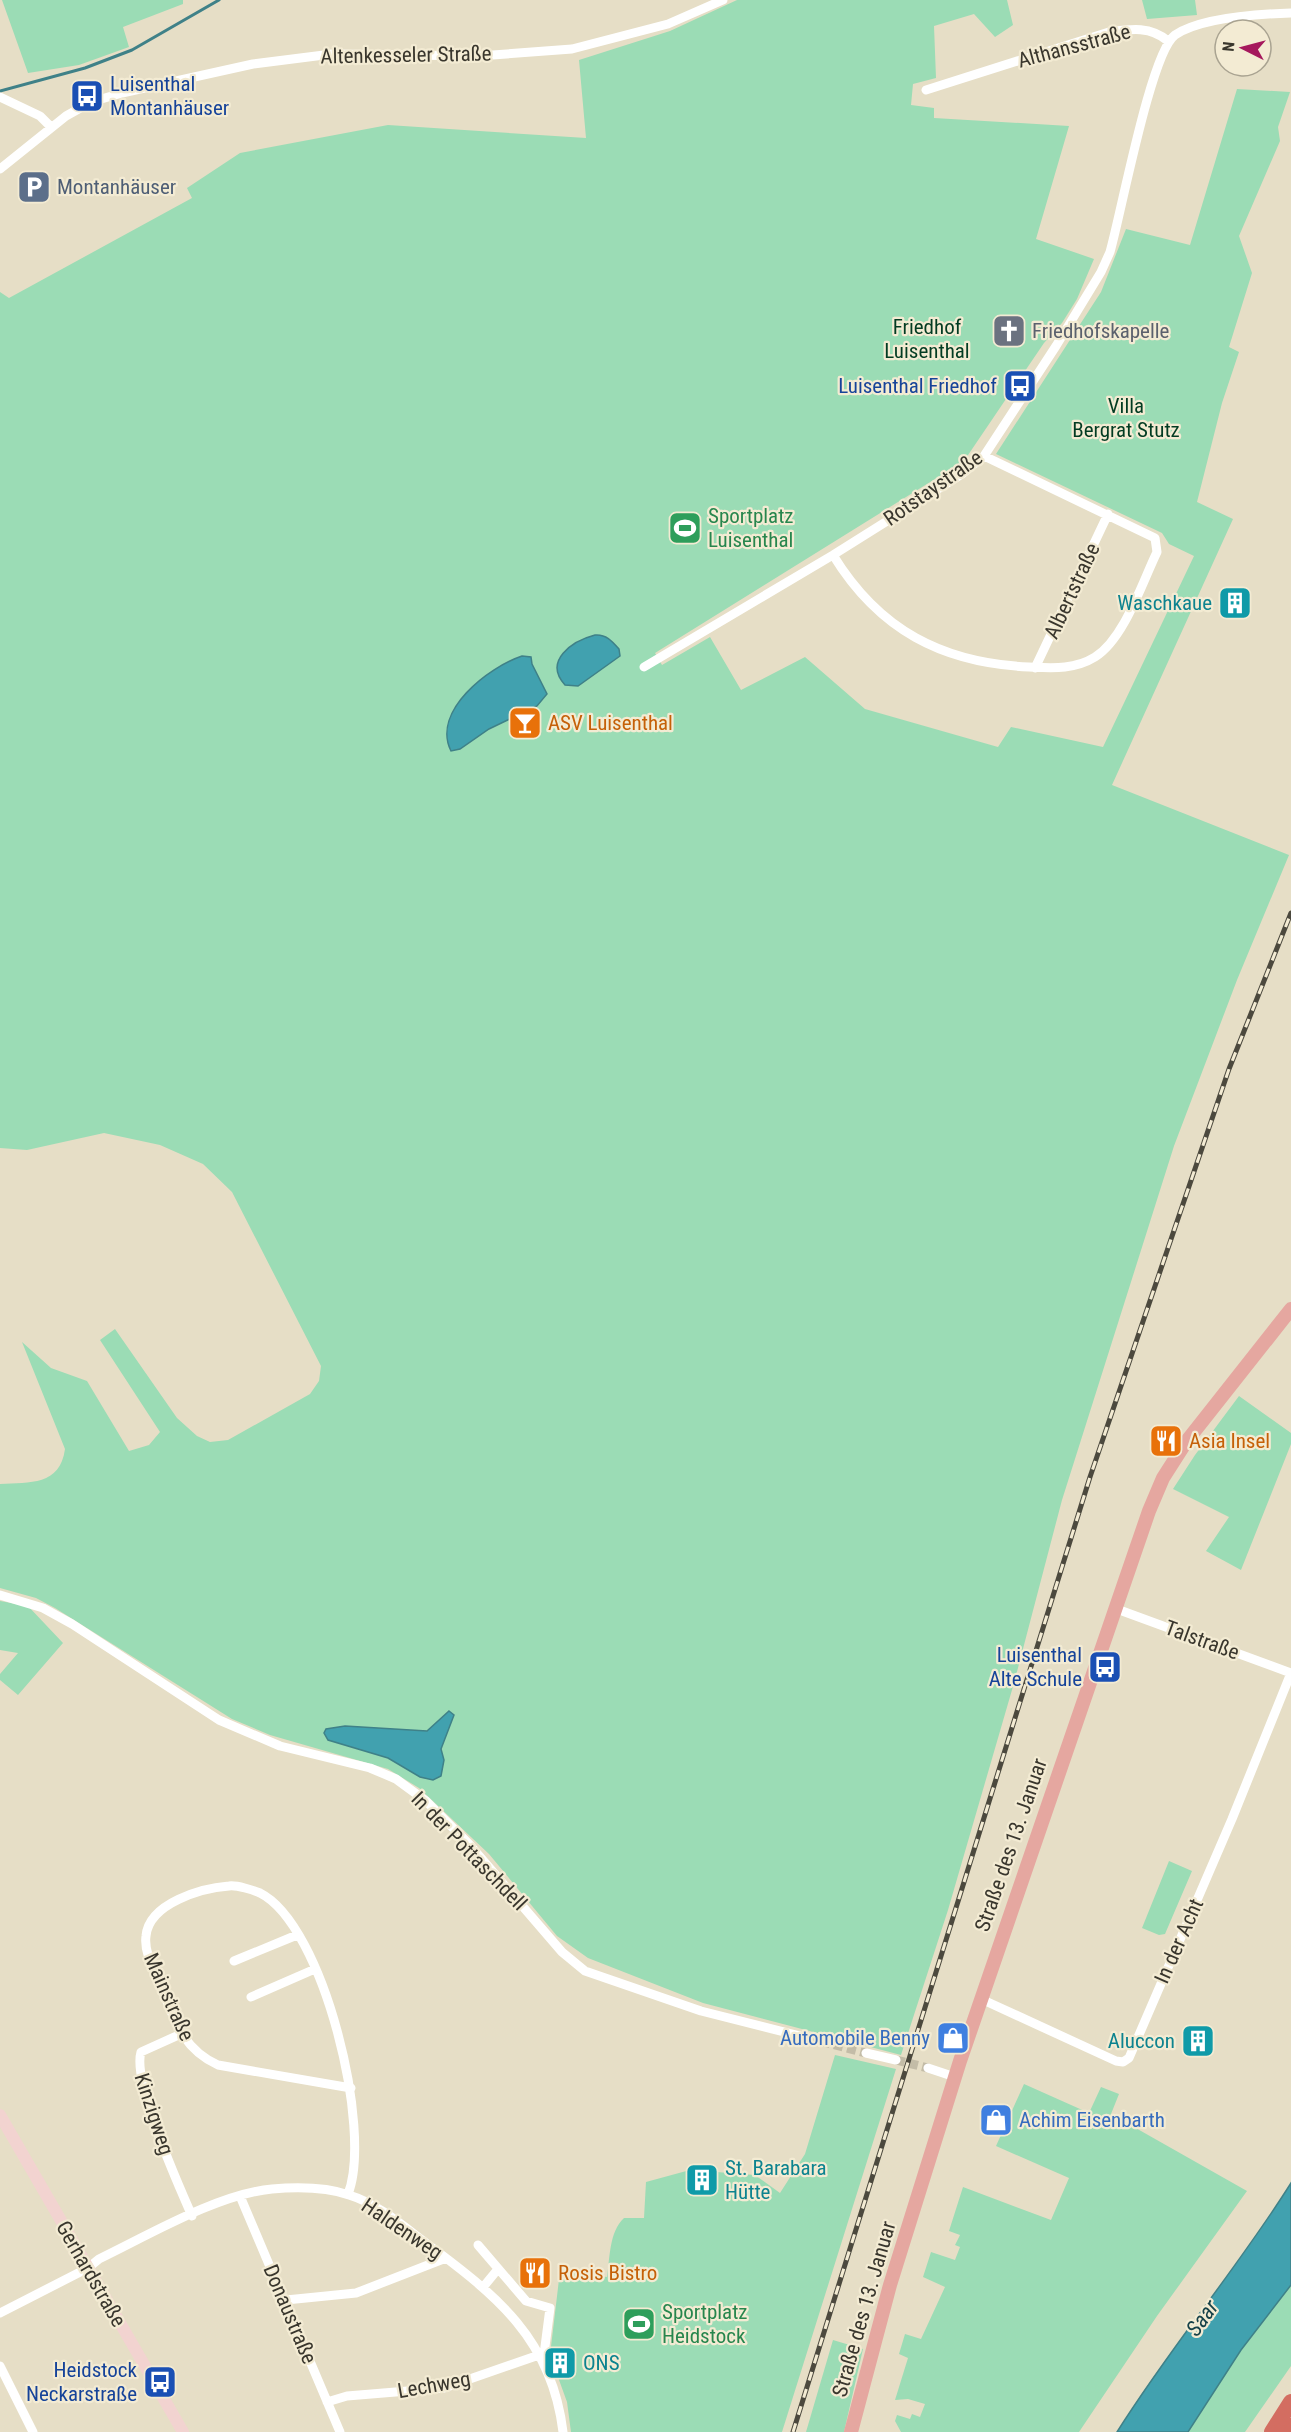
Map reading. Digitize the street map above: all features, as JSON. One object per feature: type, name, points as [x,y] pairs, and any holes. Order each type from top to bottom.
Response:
[{"type":"highway","points":[[1272,2432],[1291,2402]]},
{"type":"highway","points":[[1287,2432],[1291,2426]]},
{"type":"main road","name":"Straße des 13. Januar","points":[[851,2432],[890,2285],[955,2077],[1114,1608],[1163,1478],[1186,1442],[1291,1309]]},
{"type":"street","name":"Altenkesseler Straße","points":[[0,169],[51,127],[91,102],[112,96],[253,64],[332,54],[479,56],[572,49],[668,24],[723,0]]},
{"type":"street","points":[[1168,40],[1185,30],[1219,20],[1291,13]]},
{"type":"street","name":"Althansstraße","points":[[926,90],[1109,32],[1140,29],[1153,31],[1168,40]]},
{"type":"street","name":"Rotstaystraße","points":[[644,667],[832,555],[962,474],[984,456],[1068,327],[1110,252],[1153,78],[1168,40]]},
{"type":"street","points":[[0,98],[40,116],[51,127]]},
{"type":"street","name":"Albertstraße","points":[[832,555],[848,579],[874,608],[922,642],[971,660],[1035,668],[1072,667],[1105,650],[1119,631],[1149,570],[1157,552],[1155,538],[984,456]]},
{"type":"street","name":"Albertstraße","points":[[1035,668],[1108,514]]},
{"type":"street","name":"In der Pottaschdell","points":[[0,1595],[43,1608],[219,1720],[271,1743],[370,1768],[396,1779],[426,1801],[562,1952],[585,1971],[701,2011],[808,2038]]},
{"type":"street","name":"Talstraße","points":[[1114,1608],[1291,1673]]},
{"type":"street","name":"In der Acht","points":[[981,1999],[1116,2061],[1123,2062],[1129,2058],[1233,1820],[1291,1673]]},
{"type":"street","name":"Mainstraße","points":[[348,2194],[353,2182],[355,2162],[351,2088],[335,2022],[315,1969],[282,1910],[260,1893],[231,1885],[172,1902],[156,1913],[145,1937],[148,1957],[181,2034],[201,2058],[218,2065],[351,2088]]},
{"type":"street","points":[[234,1961],[297,1935]]},
{"type":"street","points":[[251,1997],[315,1969]]},
{"type":"street","name":"Kinzigweg","points":[[181,2034],[141,2052],[138,2063],[156,2130],[192,2216]]},
{"type":"street","points":[[866,2053],[896,2060]]},
{"type":"street","points":[[928,2068],[955,2077]]},
{"type":"street","name":"Gerhardstraße","points":[[0,2115],[183,2432]]},
{"type":"street","name":"Haldenweg","points":[[0,2313],[88,2268],[99,2259],[240,2196],[295,2188],[348,2194],[395,2220],[484,2286],[512,2314],[539,2355],[557,2401],[562,2432]]},
{"type":"street","name":"Donaustraße","points":[[240,2196],[340,2432]]},
{"type":"street","name":"Haldenweg","points":[[478,2245],[526,2301],[550,2308],[543,2365]]},
{"type":"street","points":[[286,2300],[357,2293],[446,2258]]},
{"type":"street","points":[[484,2286],[498,2269]]},
{"type":"street","name":"Lechweg","points":[[327,2402],[347,2396],[444,2388],[539,2355]]},
{"type":"street","points":[[0,2366],[33,2432]]},
{"type":"green space","points":[[2,0],[183,0],[183,4],[123,27],[129,47],[79,65],[28,73]]},
{"type":"green space","points":[[737,0],[1007,0],[1013,25],[995,37],[974,14],[934,26],[936,78],[913,84],[911,105],[934,108],[934,118],[1069,126],[1036,239],[1094,259],[1077,299],[1062,323],[1044,343],[964,461],[655,653],[662,665],[710,637],[741,690],[805,657],[865,709],[998,747],[1011,727],[1103,747],[1194,556],[1169,544],[1162,533],[996,454],[1101,292],[1126,229],[1190,245],[1237,89],[1290,92],[1278,127],[1280,141],[1239,236],[1252,273],[1229,347],[1239,352],[1222,403],[1197,502],[1233,519],[1112,785],[1289,855],[1237,980],[1174,1146],[1062,1500],[1014,1683],[948,1910],[901,2055],[703,2003],[588,1958],[557,1936],[489,1854],[419,1788],[388,1769],[270,1735],[232,1719],[55,1608],[36,1598],[0,1588],[0,1484],[32,1482],[50,1476],[62,1461],[65,1449],[22,1342],[51,1368],[87,1381],[129,1451],[149,1445],[160,1432],[100,1340],[115,1329],[177,1418],[197,1436],[210,1442],[228,1440],[310,1394],[319,1381],[321,1366],[232,1192],[203,1164],[160,1145],[104,1133],[27,1150],[0,1148],[0,292],[9,298],[192,198],[187,188],[240,153],[388,125],[586,138],[579,60],[670,31]]},
{"type":"green space","points":[[1142,0],[1195,0],[1197,15],[1147,19]]},
{"type":"green space","points":[[1239,1396],[1291,1433],[1291,1444],[1241,1570],[1206,1551],[1229,1517],[1173,1489]]},
{"type":"green space","points":[[0,1601],[28,1606],[63,1643],[18,1695],[0,1680],[0,1674],[18,1653],[0,1650]]},
{"type":"green space","points":[[1169,1861],[1192,1871],[1165,1934],[1159,1935],[1142,1928]]},
{"type":"green space","points":[[835,2055],[896,2069],[782,2432],[571,2432],[567,2402],[550,2355],[560,2271],[607,2277],[615,2230],[624,2218],[644,2218],[646,2182],[690,2170],[755,2175],[780,2193],[805,2154]]},
{"type":"green space","points":[[1024,2084],[1089,2113],[1101,2087],[1119,2094],[1111,2114],[1247,2191],[1157,2316],[1079,2432],[901,2432],[895,2421],[897,2415],[910,2419],[912,2414],[920,2417],[925,2404],[908,2399],[895,2400],[908,2358],[899,2354],[905,2334],[921,2339],[945,2287],[923,2277],[931,2252],[955,2260],[960,2247],[955,2245],[960,2235],[949,2231],[963,2187],[1051,2220],[1069,2178],[996,2146]]},
{"type":"green space","points":[[1291,2285],[1291,2366],[1245,2432],[1188,2432],[1241,2350]]},
{"type":"green space","points":[[833,2340],[863,2349],[844,2432],[806,2432]]},
{"type":"water","points":[[595,635],[606,637],[611,641],[619,649],[620,656],[578,686],[565,685],[557,668],[563,653],[578,642]]},
{"type":"water","points":[[522,656],[531,657],[532,664],[547,694],[537,706],[489,729],[460,749],[451,751],[447,736],[449,721],[456,706],[480,680]]},
{"type":"water","points":[[449,1711],[454,1715],[441,1749],[444,1760],[441,1776],[433,1780],[420,1777],[388,1758],[328,1740],[324,1733],[326,1729],[345,1726],[427,1731]]},
{"type":"water","name":"Saar","points":[[1291,2183],[1291,2285],[1241,2350],[1188,2432],[1117,2432],[1159,2369],[1249,2246]]},
{"type":"waterway","points":[[0,91],[85,68],[132,50],[219,0]]},
{"type":"tunnel","points":[[808,2038],[866,2053]]},
{"type":"tunnel","points":[[896,2060],[928,2068]]},
{"type":"railway","points":[[793,2432],[1090,1477],[1229,1069],[1291,913]]},
{"type":"place","name":"Luisenthal Montanhäuser","points":[[87,96]]},
{"type":"place","name":"Montanhäuser","points":[[34,187]]},
{"type":"place","name":"Friedhofskapelle","points":[[1009,331]]},
{"type":"place","name":"Luisenthal Friedhof","points":[[1020,386]]},
{"type":"place","name":"Sportplatz Luisenthal","points":[[685,528]]},
{"type":"place","name":"Waschkaue","points":[[1235,603]]},
{"type":"place","name":"ASV Luisenthal","points":[[525,723]]},
{"type":"place","name":"Asia Insel","points":[[1166,1441]]},
{"type":"place","name":"Luisenthal Alte Schule","points":[[1105,1667]]},
{"type":"place","name":"Automobile Benny","points":[[953,2038]]},
{"type":"place","name":"Aluccon","points":[[1198,2041]]},
{"type":"place","name":"Achim Eisenbarth","points":[[996,2120]]},
{"type":"place","name":"St. Barabara Hütte","points":[[702,2180]]},
{"type":"place","name":"Rosis Bistro","points":[[535,2273]]},
{"type":"place","name":"Sportplatz Heidstock","points":[[639,2324]]},
{"type":"place","name":"ONS","points":[[560,2363]]},
{"type":"place","name":"Heidstock Neckarstraße","points":[[160,2382]]},
{"type":"park label","name":"Friedhof Luisenthal","points":[[927,339]]},
{"type":"park label","name":"Villa Bergrat Stutz","points":[[1126,418]]}]
